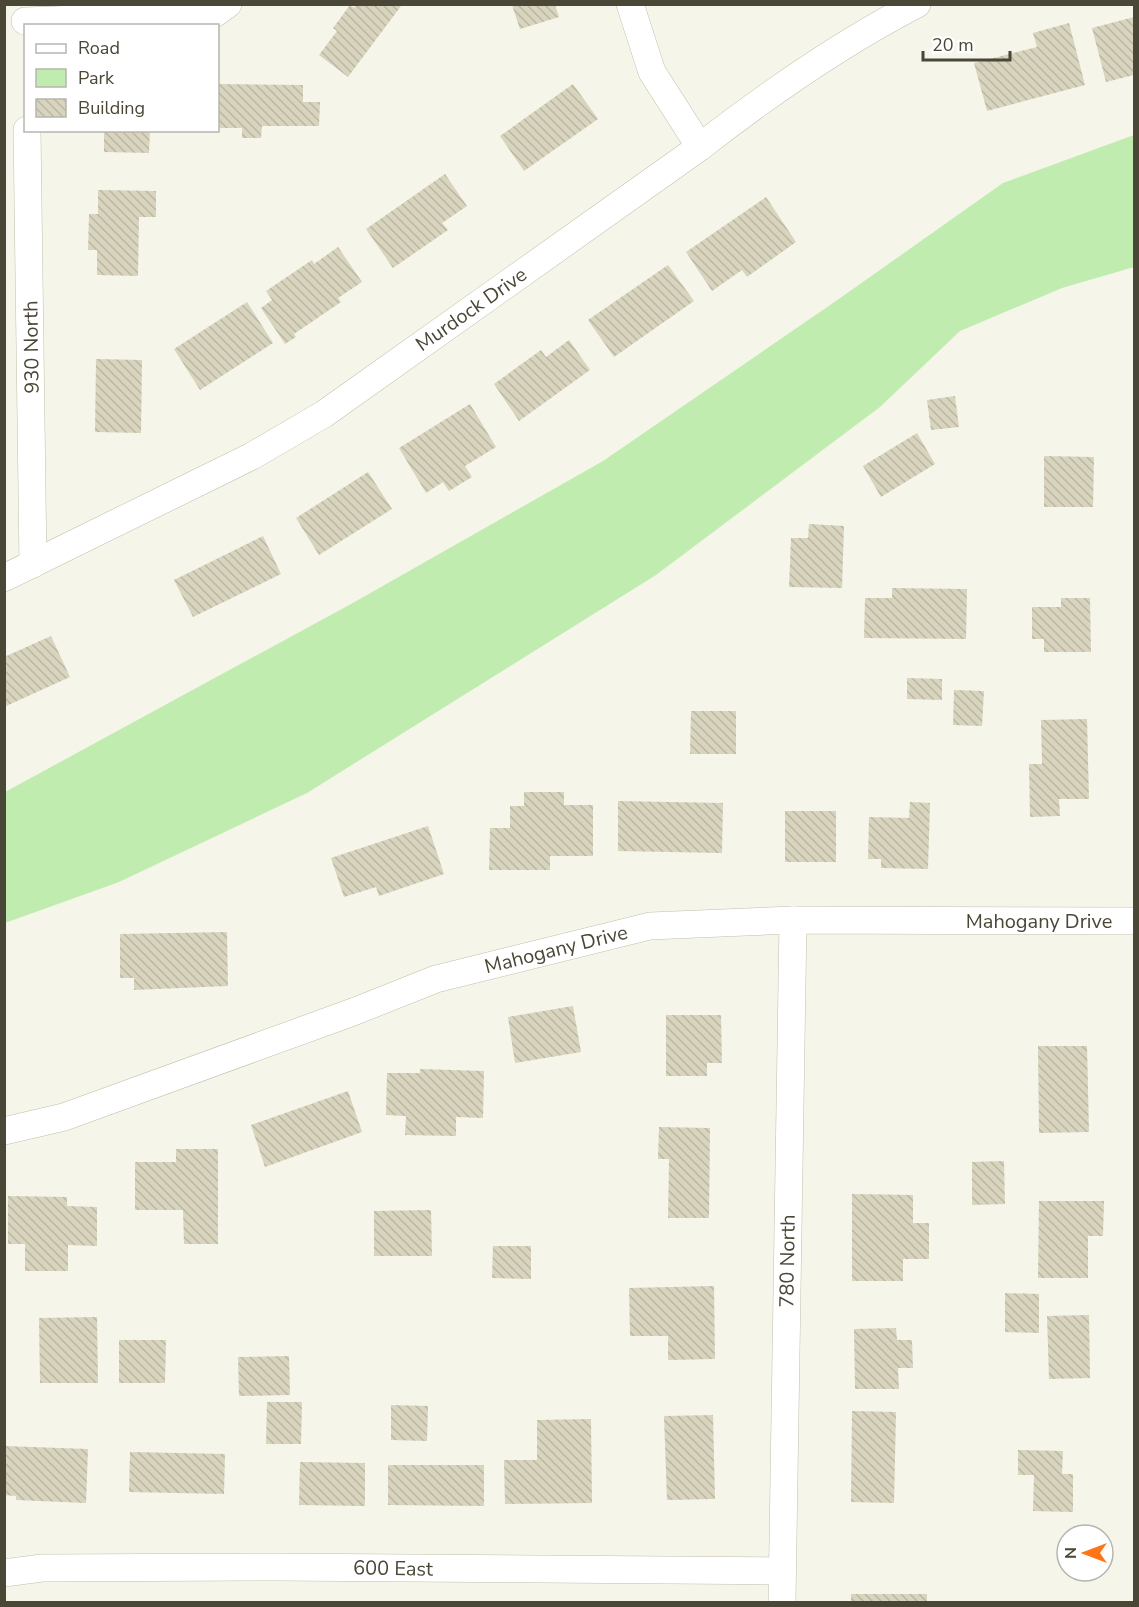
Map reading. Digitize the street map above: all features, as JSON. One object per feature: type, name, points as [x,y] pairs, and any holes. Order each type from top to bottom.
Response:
[{"type":"street","points":[[25,22],[214,14],[228,4]]},
{"type":"street","points":[[630,4],[652,72],[700,147]]},
{"type":"street","name":"Murdock Drive","points":[[4,578],[252,456],[324,414],[700,147],[734,120],[798,76],[877,26],[917,4]]},
{"type":"street","name":"930 North","points":[[27,132],[33,564]]},
{"type":"street","name":"Mahogany Drive","points":[[4,1131],[64,1117],[353,1012],[436,979],[650,926],[793,920],[1134,921]]},
{"type":"street","name":"780 North","points":[[782,1602],[793,920]]},
{"type":"street","name":"600 East","points":[[4,1573],[42,1568],[276,1567],[782,1571]]},
{"type":"green space","points":[[1134,135],[1134,267],[1062,288],[960,331],[880,407],[656,575],[307,793],[119,882],[5,923],[5,792],[351,604],[603,461],[1003,183]]},
{"type":"building","points":[[357,4],[399,4],[401,6],[348,77],[319,55],[337,31],[333,28],[350,5],[354,8]]},
{"type":"building","points":[[512,5],[555,5],[559,17],[520,29]]},
{"type":"building","points":[[1134,17],[1134,75],[1106,82],[1092,28]]},
{"type":"building","points":[[1069,23],[1085,85],[987,111],[974,63],[1037,47],[1033,33]]},
{"type":"building","points":[[219,84],[303,85],[303,102],[320,102],[319,126],[262,126],[261,138],[242,138],[242,128],[219,128]]},
{"type":"building","points":[[573,84],[598,119],[524,171],[500,136]]},
{"type":"building","points":[[104,132],[150,132],[149,153],[104,152]]},
{"type":"building","points":[[445,174],[467,206],[442,223],[448,230],[393,268],[366,229]]},
{"type":"building","points":[[98,190],[156,191],[156,217],[139,217],[138,276],[97,275],[97,250],[88,250],[89,214],[98,214]]},
{"type":"building","points":[[766,197],[796,242],[747,277],[742,270],[712,291],[686,252]]},
{"type":"building","points":[[338,247],[362,282],[338,298],[341,302],[294,334],[296,337],[285,344],[261,308],[272,300],[266,291],[312,260],[314,264]]},
{"type":"building","points":[[668,265],[694,301],[614,357],[588,320]]},
{"type":"building","points":[[247,302],[273,343],[200,390],[174,349]]},
{"type":"building","points":[[569,340],[590,370],[519,421],[494,384],[541,350],[546,357]]},
{"type":"building","points":[[96,359],[142,360],[141,433],[95,432]]},
{"type":"building","points":[[955,396],[959,427],[931,430],[927,400]]},
{"type":"building","points":[[470,404],[496,447],[465,466],[472,477],[449,491],[443,482],[426,493],[399,448]]},
{"type":"building","points":[[917,433],[935,464],[881,497],[863,466]]},
{"type":"building","points":[[1044,456],[1094,457],[1093,507],[1044,507]]},
{"type":"building","points":[[368,472],[392,509],[319,555],[296,518]]},
{"type":"building","points":[[809,524],[844,526],[842,588],[789,587],[791,538],[808,538]]},
{"type":"building","points":[[263,536],[281,574],[193,617],[174,580]]},
{"type":"building","points":[[892,588],[967,589],[966,639],[864,638],[865,598],[892,598]]},
{"type":"building","points":[[1061,598],[1090,598],[1091,652],[1044,652],[1044,639],[1032,639],[1032,607],[1061,607]]},
{"type":"building","points":[[51,636],[70,677],[4,707],[4,657]]},
{"type":"building","points":[[907,678],[942,679],[942,700],[907,699]]},
{"type":"building","points":[[954,690],[984,691],[982,726],[953,725]]},
{"type":"building","points":[[691,711],[736,711],[736,754],[690,754]]},
{"type":"building","points":[[1087,719],[1089,799],[1059,799],[1060,816],[1030,817],[1029,764],[1042,764],[1041,720]]},
{"type":"building","points":[[524,792],[564,792],[564,805],[593,805],[593,856],[550,856],[550,870],[489,870],[490,828],[510,828],[510,806],[524,806]]},
{"type":"building","points":[[618,801],[723,803],[722,853],[618,851]]},
{"type":"building","points":[[910,802],[930,803],[928,869],[881,868],[881,859],[868,859],[869,817],[909,818]]},
{"type":"building","points":[[785,811],[836,811],[836,862],[785,862]]},
{"type":"building","points":[[428,826],[444,874],[379,896],[376,887],[344,897],[331,858]]},
{"type":"building","points":[[227,932],[228,986],[134,990],[134,978],[120,978],[120,934]]},
{"type":"building","points":[[573,1006],[581,1052],[515,1063],[508,1017]]},
{"type":"building","points":[[666,1015],[721,1015],[722,1063],[707,1063],[707,1076],[666,1076]]},
{"type":"building","points":[[1038,1046],[1087,1046],[1089,1132],[1039,1133]]},
{"type":"building","points":[[420,1069],[484,1071],[483,1118],[456,1117],[456,1136],[405,1135],[406,1116],[386,1115],[387,1073],[420,1073]]},
{"type":"building","points":[[348,1091],[362,1132],[265,1167],[251,1125]]},
{"type":"building","points":[[659,1127],[710,1128],[709,1218],[668,1218],[669,1159],[658,1159]]},
{"type":"building","points":[[176,1149],[218,1149],[218,1244],[184,1244],[183,1210],[135,1210],[135,1162],[176,1162]]},
{"type":"building","points":[[1004,1161],[1005,1204],[972,1205],[972,1162]]},
{"type":"building","points":[[852,1194],[913,1195],[913,1223],[929,1223],[929,1259],[903,1259],[903,1281],[852,1281]]},
{"type":"building","points":[[8,1196],[67,1197],[67,1206],[97,1207],[97,1246],[68,1245],[68,1271],[25,1271],[25,1244],[8,1244]]},
{"type":"building","points":[[1039,1201],[1104,1201],[1103,1236],[1088,1236],[1088,1278],[1038,1278]]},
{"type":"building","points":[[431,1210],[432,1256],[374,1256],[374,1211]]},
{"type":"building","points":[[493,1246],[531,1246],[531,1279],[492,1278]]},
{"type":"building","points":[[714,1286],[715,1359],[668,1360],[668,1336],[630,1336],[629,1288]]},
{"type":"building","points":[[1005,1293],[1039,1294],[1039,1333],[1005,1332]]},
{"type":"building","points":[[1089,1315],[1090,1378],[1049,1379],[1047,1316]]},
{"type":"building","points":[[97,1317],[98,1383],[40,1383],[39,1318]]},
{"type":"building","points":[[896,1328],[897,1340],[912,1340],[913,1368],[898,1368],[899,1389],[855,1389],[854,1329]]},
{"type":"building","points":[[119,1340],[166,1340],[165,1383],[119,1383]]},
{"type":"building","points":[[289,1356],[290,1395],[239,1396],[238,1357]]},
{"type":"building","points":[[267,1402],[302,1402],[301,1444],[266,1444]]},
{"type":"building","points":[[391,1405],[428,1406],[427,1441],[391,1440]]},
{"type":"building","points":[[852,1411],[896,1412],[894,1503],[851,1502]]},
{"type":"building","points":[[713,1415],[715,1499],[667,1500],[664,1416]]},
{"type":"building","points":[[591,1419],[592,1503],[505,1504],[504,1460],[537,1460],[537,1420]]},
{"type":"building","points":[[4,1446],[88,1449],[86,1503],[16,1500],[16,1496],[4,1495]]},
{"type":"building","points":[[1018,1450],[1063,1451],[1062,1474],[1073,1474],[1073,1512],[1033,1511],[1034,1475],[1018,1475]]},
{"type":"building","points":[[130,1452],[225,1454],[224,1494],[129,1492]]},
{"type":"building","points":[[300,1462],[365,1463],[365,1506],[299,1505]]},
{"type":"building","points":[[388,1465],[484,1465],[484,1506],[388,1505]]},
{"type":"building","points":[[851,1594],[927,1594],[927,1602],[851,1602]]}]
